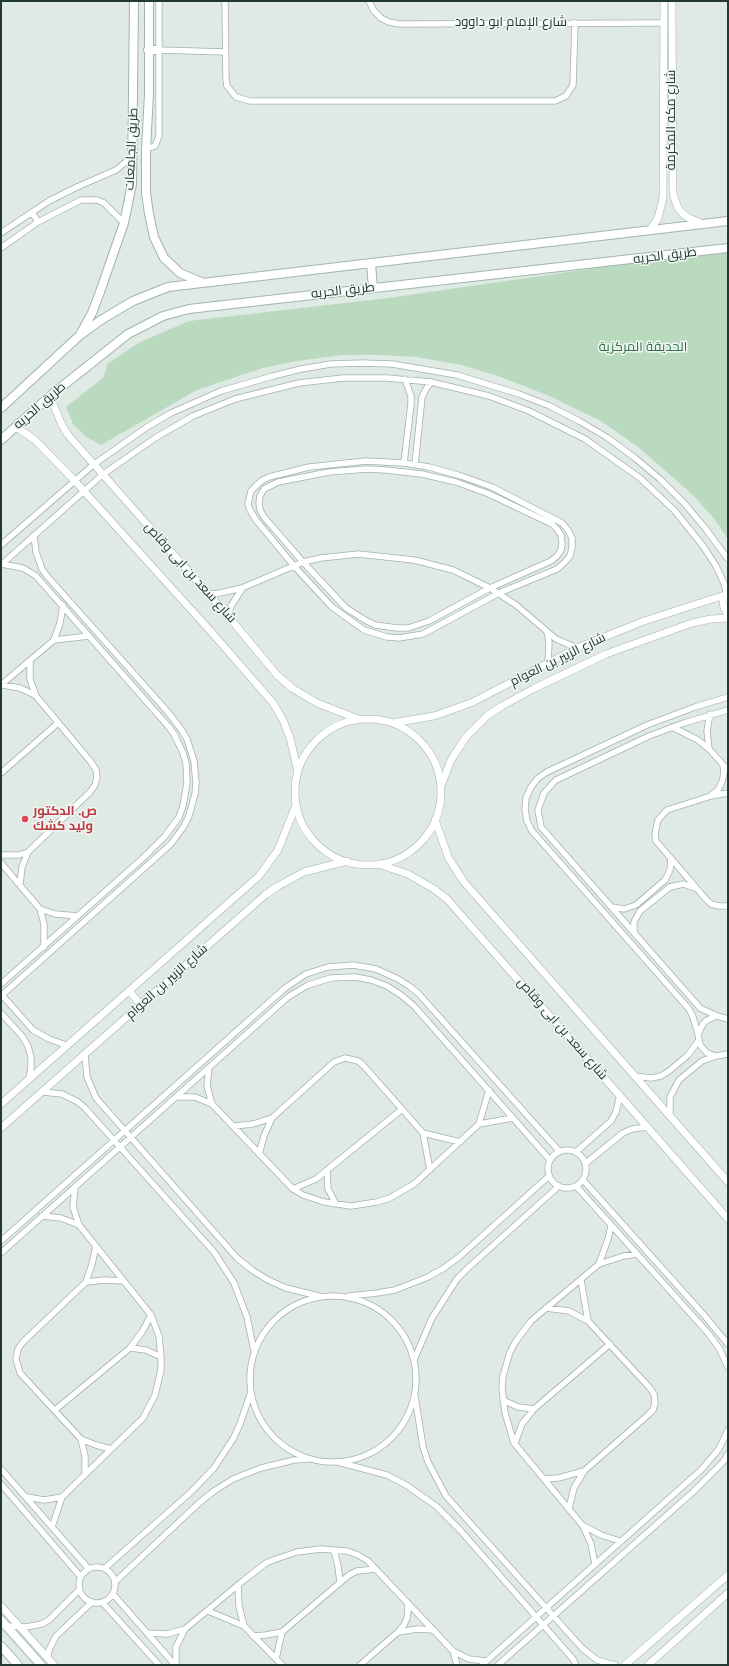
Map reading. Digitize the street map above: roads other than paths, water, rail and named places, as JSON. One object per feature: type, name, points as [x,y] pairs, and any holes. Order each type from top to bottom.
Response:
[{"type":"main road","name":"طريق الجامعات","points":[[79,336],[97,299],[124,223],[132,184],[134,1]]},
{"type":"main road","name":"طريق الجامعات","points":[[149,1],[149,94],[146,148],[146,193],[149,214],[154,237],[164,258],[180,273],[202,282]]},
{"type":"main road","points":[[148,50],[159,50]]},
{"type":"main road","points":[[133,152],[146,148]]},
{"type":"main road","name":"طريق الحريه","points":[[1,408],[79,336],[117,310],[144,296],[168,287],[728,221]]},
{"type":"main road","name":"طريق الحريه","points":[[1,440],[50,396],[128,334],[170,314],[202,306],[728,248]]},
{"type":"main road","points":[[371,263],[373,288]]},
{"type":"main road","points":[[4,1623],[41,1665]]},
{"type":"main road","points":[[1,1646],[18,1665]]},
{"type":"street","points":[[146,148],[156,146],[158,140],[159,1]]},
{"type":"street","points":[[225,1],[227,86],[236,97],[250,101],[554,102],[566,96],[573,85],[576,23]]},
{"type":"street","name":"شارع الإمام ابو داوود","points":[[369,1],[374,11],[381,18],[399,24],[664,23]]},
{"type":"street","name":"شارع مكه المكرمة","points":[[650,230],[658,218],[663,205],[664,1]]},
{"type":"street","name":"شارع مكه المكرمة","points":[[672,1],[672,194],[683,214],[703,224]]},
{"type":"street","points":[[159,50],[225,52]]},
{"type":"street","points":[[1,232],[32,212],[77,187],[116,170],[133,152]]},
{"type":"street","points":[[663,159],[672,159]]},
{"type":"street","points":[[1,248],[38,222],[73,203],[89,199],[104,203],[124,223]]},
{"type":"street","points":[[32,212],[38,222]]},
{"type":"street","points":[[1,545],[93,465],[147,427],[171,413],[202,399],[247,383],[301,369],[331,364],[362,363],[392,364],[425,368],[488,383],[550,406],[580,421],[608,438],[640,462],[684,502],[728,559]]},
{"type":"street","points":[[1,564],[102,475],[174,426],[193,416],[235,399],[277,388],[321,380],[365,377],[405,379],[431,382],[489,396],[529,411],[585,440],[622,464],[658,494],[689,528],[721,574],[726,592],[724,608],[728,615]]},
{"type":"street","points":[[404,463],[411,404],[411,396],[405,379]]},
{"type":"street","points":[[415,465],[422,397],[431,382]]},
{"type":"street","name":"شارع سعد بن ابى وقاص","points":[[50,396],[61,423],[68,435],[228,616],[277,675],[292,688],[317,703],[358,719]]},
{"type":"street","name":"شارع سعد بن ابى وقاص","points":[[16,427],[34,440],[74,480],[214,635],[273,703],[283,720],[290,738],[298,772]]},
{"type":"street","points":[[366,461],[415,465],[456,474],[492,487],[562,523],[572,538],[570,556],[564,564],[557,569],[499,593],[423,634],[405,637],[387,637],[364,630],[353,624],[332,607],[294,566],[256,520],[250,510],[249,496],[254,487],[270,477],[309,467],[366,461]]},
{"type":"street","points":[[309,467],[310,476]]},
{"type":"street","points":[[348,470],[386,470],[439,478],[489,494],[552,524],[561,536],[561,550],[551,561],[490,588],[429,621],[408,628],[386,627],[364,620],[350,611],[303,562],[264,517],[260,510],[260,496],[264,489],[270,485],[310,476],[348,470]]},
{"type":"street","points":[[489,494],[492,487]]},
{"type":"street","points":[[34,535],[38,561],[47,576],[167,711],[187,739],[196,772],[195,794],[191,810],[184,826],[171,844],[1,995],[33,1030],[49,1040],[66,1045]]},
{"type":"street","points":[[208,594],[242,588],[303,562],[333,556],[358,554],[414,560],[453,570],[490,588],[532,618],[546,632],[566,644],[577,648]]},
{"type":"street","points":[[1,564],[15,565],[30,571],[36,576],[111,660],[174,734],[186,763],[188,783],[179,817],[165,836],[44,947],[1,984]]},
{"type":"street","points":[[228,616],[234,601],[242,588]]},
{"type":"street","name":"شارع الزبير بن العوام","points":[[392,723],[427,717],[454,710],[473,702],[577,648],[644,621],[726,592]]},
{"type":"street","points":[[1,685],[54,640],[60,623],[63,605]]},
{"type":"street","name":"شارع الزبير بن العوام","points":[[441,787],[451,760],[466,736],[488,715],[502,706],[606,654],[692,623],[711,619],[728,618]]},
{"type":"street","points":[[546,632],[549,642],[548,663]]},
{"type":"street","points":[[54,640],[89,636]]},
{"type":"street","points":[[111,660],[117,655]]},
{"type":"street","points":[[20,884],[22,867],[28,852],[90,792],[97,778],[96,770],[91,762],[36,696],[30,679],[30,661]]},
{"type":"street","points":[[1,685],[20,688],[36,696]]},
{"type":"street","points":[[728,698],[695,707],[647,724],[547,772],[538,778],[531,788],[526,798],[525,810],[527,821],[532,831],[689,1009],[703,1049],[728,1060]]},
{"type":"street","points":[[724,1017],[700,1008],[540,827],[538,810],[544,792],[556,780],[627,746],[672,727],[710,714],[728,710]]},
{"type":"street","points":[[709,749],[706,731],[710,714]]},
{"type":"street","points":[[358,719],[375,719],[392,723],[407,730],[420,741],[430,754],[435,765],[441,787],[440,804],[435,820],[429,831],[412,850],[402,856],[378,864],[362,864],[347,861],[332,855],[314,840],[301,820],[296,805],[295,788],[298,772],[304,756],[310,747],[327,731],[342,723],[358,719]]},
{"type":"street","points":[[1,773],[58,723]]},
{"type":"street","points":[[672,727],[698,740],[709,749],[728,770]]},
{"type":"street","points":[[711,796],[718,790],[722,782],[724,773],[723,764]]},
{"type":"street","points":[[728,793],[711,796],[667,810],[658,820],[655,827],[656,841],[696,888],[711,904],[728,906]]},
{"type":"street","name":"شارع الزبير بن العوام","points":[[1,1104],[259,876],[278,850],[296,805]]},
{"type":"street","name":"شارع سعد بن ابى وقاص","points":[[435,820],[444,846],[464,882],[728,1182]]},
{"type":"street","points":[[1,855],[15,856],[28,852]]},
{"type":"street","points":[[611,907],[624,909],[630,908],[649,893],[665,880],[670,870],[671,859]]},
{"type":"street","name":"شارع الزبير بن العوام","points":[[1,1128],[265,895],[304,872],[347,861]]},
{"type":"street","points":[[1,863],[40,909],[44,924],[44,947]]},
{"type":"street","name":"شارع سعد بن ابى وقاص","points":[[378,864],[408,874],[428,885],[447,899],[728,1219]]},
{"type":"street","points":[[570,874],[577,868]]},
{"type":"street","points":[[634,934],[634,922],[636,916],[670,886],[683,884],[696,888]]},
{"type":"street","points":[[649,893],[655,899]]},
{"type":"street","points":[[40,909],[55,914],[78,916]]},
{"type":"street","points":[[1,1241],[295,980],[317,970],[334,966],[353,965],[376,969],[404,982],[418,993],[559,1151]]},
{"type":"street","points":[[1,1253],[284,1001],[298,990],[325,979],[355,977],[371,980],[387,986],[401,995],[414,1006],[550,1160]]},
{"type":"street","points":[[129,991],[140,1005]]},
{"type":"street","points":[[1,1013],[22,1036],[28,1046],[31,1062],[29,1078]]},
{"type":"street","points":[[633,1075],[652,1078],[661,1076],[669,1071],[688,1055],[703,1024],[712,1017],[724,1017]]},
{"type":"street","points":[[670,1117],[670,1097],[679,1080],[696,1065],[709,1058],[728,1054]]},
{"type":"street","points":[[85,1055],[85,1066],[90,1088],[102,1107],[242,1262],[268,1280],[286,1288],[324,1296],[371,1294],[395,1290],[428,1277],[459,1257],[549,1176]]},
{"type":"street","points":[[258,1154],[272,1118],[334,1062],[345,1058],[358,1061],[363,1065],[401,1110],[423,1133],[460,1142]]},
{"type":"street","points":[[210,1068],[207,1086],[212,1104]]},
{"type":"street","points":[[176,1097],[195,1097],[212,1104],[293,1189],[313,1199],[351,1206],[390,1198],[414,1184],[479,1124],[489,1090]]},
{"type":"street","points":[[43,1092],[62,1094],[78,1102],[85,1108],[214,1252],[234,1284],[247,1317],[254,1351]]},
{"type":"street","points":[[576,1152],[611,1121],[616,1112],[620,1095]]},
{"type":"street","points":[[293,1189],[316,1179],[327,1171],[401,1110]]},
{"type":"street","points":[[234,1126],[253,1124],[272,1118]]},
{"type":"street","points":[[479,1124],[513,1118]]},
{"type":"street","points":[[586,1163],[623,1133],[632,1129],[647,1127]]},
{"type":"street","points":[[423,1133],[430,1170]]},
{"type":"street","points":[[571,1150],[576,1152],[584,1158],[586,1163],[586,1174],[583,1180],[576,1186],[564,1188],[559,1186],[553,1182],[549,1176],[548,1165],[550,1160],[559,1151],[571,1150]]},
{"type":"street","points":[[327,1171],[328,1188],[336,1204]]},
{"type":"street","points":[[583,1180],[704,1314],[728,1344]]},
{"type":"street","points":[[414,1361],[432,1318],[457,1279],[485,1251],[559,1186]]},
{"type":"street","points":[[576,1186],[708,1333],[719,1348],[728,1367]]},
{"type":"street","points":[[52,1527],[56,1511],[62,1497],[143,1418],[150,1407],[159,1383],[161,1357],[159,1336],[151,1315],[79,1225],[73,1207],[75,1187]]},
{"type":"street","points":[[42,1216],[61,1218],[79,1225]]},
{"type":"street","points":[[600,1264],[611,1226]]},
{"type":"street","points":[[96,1246],[86,1282],[23,1342],[17,1354],[17,1366],[20,1373],[81,1438],[96,1445],[111,1449]]},
{"type":"street","points":[[595,1564],[591,1544],[583,1526],[514,1443],[505,1414],[503,1400],[504,1376],[510,1352],[531,1321],[600,1264],[637,1254]]},
{"type":"street","points":[[581,1280],[588,1321]]},
{"type":"street","points":[[86,1282],[123,1281]]},
{"type":"street","points":[[311,1459],[288,1449],[265,1427],[256,1410],[251,1392],[250,1371],[254,1351],[262,1335],[274,1320],[284,1312],[305,1300],[324,1296]]},
{"type":"street","points":[[341,1296],[361,1301],[380,1311],[395,1324],[407,1341],[414,1361],[416,1377],[415,1394],[423,1447],[428,1462],[446,1496],[589,1655],[602,1662],[615,1665]]},
{"type":"street","points":[[546,1308],[568,1311],[588,1321],[654,1394],[655,1403],[653,1410],[648,1416],[584,1471],[574,1488],[569,1508]]},
{"type":"street","points":[[55,1410],[130,1348],[142,1332],[151,1315]]},
{"type":"street","points":[[514,1443],[522,1424],[534,1409],[610,1344]]},
{"type":"street","points":[[130,1348],[146,1350],[161,1357]]},
{"type":"street","points":[[104,1568],[192,1492],[214,1468],[233,1439],[251,1392]]},
{"type":"street","points":[[338,1462],[360,1458],[380,1448],[396,1434],[408,1415],[415,1394]]},
{"type":"street","points":[[503,1400],[518,1407],[534,1409]]},
{"type":"street","points":[[147,1634],[167,1634],[185,1629],[266,1563],[307,1550],[334,1550],[358,1555],[368,1561],[453,1651],[469,1659],[484,1663],[701,1470],[719,1450],[728,1430]]},
{"type":"street","points":[[81,1438],[85,1456],[85,1474]]},
{"type":"street","points":[[498,1665],[693,1492],[718,1467],[728,1454]]},
{"type":"street","points":[[115,1582],[199,1503],[229,1481],[246,1473],[294,1460],[311,1459],[338,1462],[386,1475],[422,1494],[451,1520],[573,1659],[576,1665]]},
{"type":"street","points":[[1,1469],[88,1568]]},
{"type":"street","points":[[544,1479],[571,1475],[584,1471]]},
{"type":"street","points":[[1,1484],[80,1576]]},
{"type":"street","points":[[26,1497],[44,1500],[62,1497]]},
{"type":"street","points":[[583,1526],[601,1535],[620,1541]]},
{"type":"street","points":[[334,1550],[340,1583]]},
{"type":"street","points":[[99,1566],[104,1568],[110,1571],[115,1582],[113,1594],[102,1602],[92,1602],[86,1600],[79,1590],[78,1583],[80,1576],[88,1568],[99,1566]]},
{"type":"street","points":[[253,1636],[282,1632],[349,1575],[357,1571],[376,1569]]},
{"type":"street","points":[[621,1665],[626,1665],[728,1575]]},
{"type":"street","points":[[238,1586],[239,1606],[244,1626]]},
{"type":"street","points":[[4,1623],[18,1626],[34,1626],[49,1620],[79,1590]]},
{"type":"street","points":[[648,1665],[728,1593]]},
{"type":"street","points":[[113,1594],[175,1665]]},
{"type":"street","points":[[360,1665],[398,1632],[407,1618],[407,1601]]},
{"type":"street","points":[[48,1658],[49,1650],[56,1636],[92,1602]]},
{"type":"street","points":[[102,1602],[159,1665]]},
{"type":"street","points":[[1,1606],[54,1665]]},
{"type":"street","points":[[208,1611],[244,1626],[282,1665]]},
{"type":"street","points":[[175,1665],[176,1647],[185,1629]]},
{"type":"street","points":[[398,1632],[408,1629],[434,1630]]},
{"type":"street","points":[[276,1659],[282,1632]]},
{"type":"street","points":[[453,1651],[457,1665]]},
{"type":"place","name":"ص. الدكتور وليد كشك","points":[[25,819]]},
{"type":"park label","name":"الحديقة المركزية","points":[[643,348]]}]
